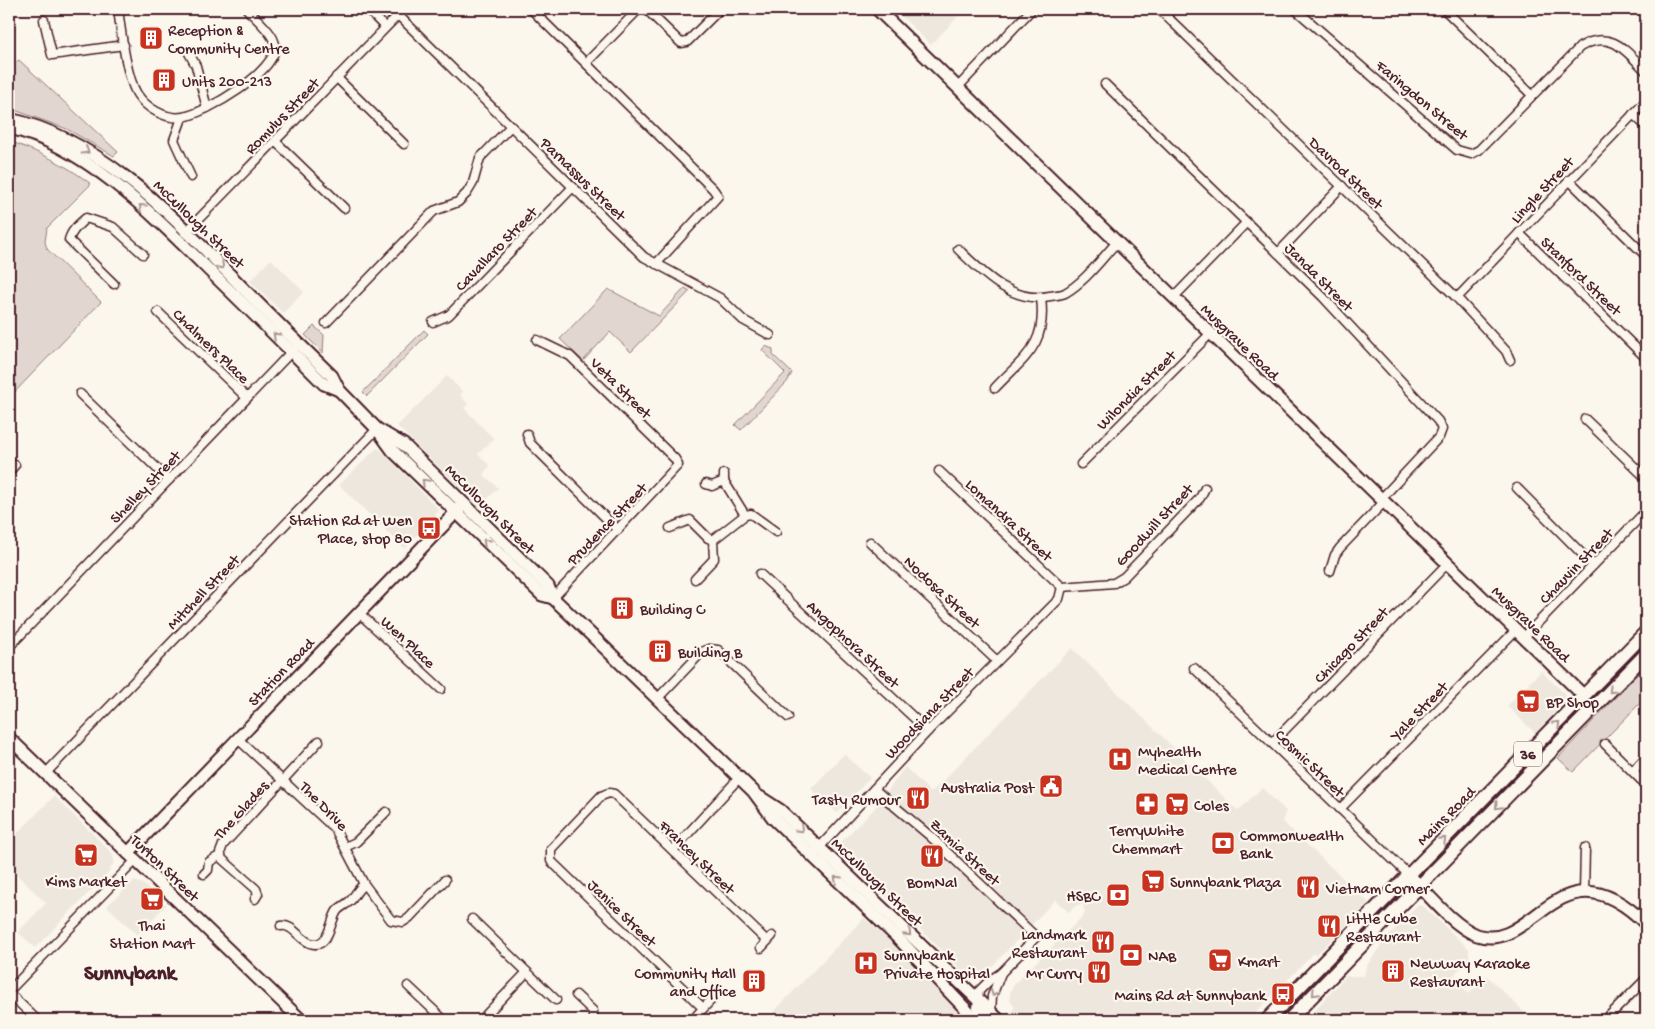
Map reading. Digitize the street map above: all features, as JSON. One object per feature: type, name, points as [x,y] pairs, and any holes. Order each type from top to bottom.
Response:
[{"type":"main road","name":"Musgrave Road","points":[[877,9],[1118,241],[1173,298],[1584,696]]},
{"type":"main road","name":"McCullough Street","points":[[9,119],[50,134],[110,165],[136,185],[187,231],[295,347],[324,384],[339,390],[377,429],[393,451],[456,513],[542,595],[553,598]]},
{"type":"main road","name":"McCullough Street","points":[[9,128],[44,140],[102,174],[178,240],[295,347]]},
{"type":"main road","name":"McCullough Street","points":[[377,429],[404,445],[548,586],[553,598],[739,778],[753,791],[780,810],[815,851],[976,1020]]},
{"type":"main road","name":"Station Road","points":[[132,856],[238,739],[464,504]]},
{"type":"main road","name":"Mains Road","points":[[1267,1020],[1646,632]]},
{"type":"main road","name":"Mains Road","points":[[1289,1020],[1646,655]]},
{"type":"main road","name":"Turton Street","points":[[9,738],[301,1020]]},
{"type":"main road","name":"McCullough Street","points":[[815,851],[976,999],[992,1018]]},
{"type":"main road","points":[[1409,875],[1463,928],[1488,937],[1512,931],[1559,899],[1584,893],[1615,899],[1634,912],[1646,924]]},
{"type":"street","points":[[118,9],[124,45],[137,94],[148,106],[158,113],[182,118],[207,108],[255,78],[273,52],[275,46],[273,38],[247,9]]},
{"type":"street","points":[[367,9],[386,27]]},
{"type":"street","points":[[532,9],[718,196],[656,264]]},
{"type":"street","points":[[586,62],[639,9]]},
{"type":"street","points":[[646,9],[681,43],[687,42],[720,9]]},
{"type":"street","points":[[958,87],[1032,9]]},
{"type":"street","name":"Faringdon Street","points":[[1295,9],[1457,150],[1471,154],[1478,150],[1580,47],[1591,40],[1602,39],[1614,42],[1646,71]]},
{"type":"street","points":[[1444,9],[1532,95]]},
{"type":"street","name":"Davrod Street","points":[[1164,10],[1457,298],[1506,350],[1510,360]]},
{"type":"street","name":"Romulus Street","points":[[178,240],[401,12]]},
{"type":"street","name":"Parnassus Street","points":[[401,12],[511,126],[644,257],[720,298],[743,320],[770,335]]},
{"type":"street","points":[[44,20],[52,54],[124,45]]},
{"type":"street","points":[[189,53],[196,66],[207,108]]},
{"type":"street","points":[[336,77],[404,144]]},
{"type":"street","name":"Janda Street","points":[[1105,84],[1278,253],[1431,413],[1442,429],[1439,437],[1382,500]]},
{"type":"street","name":"Lingle Street","points":[[1457,298],[1646,101]]},
{"type":"street","points":[[1633,114],[1646,126]]},
{"type":"street","points":[[182,118],[174,140],[192,177]]},
{"type":"street","points":[[326,323],[434,211],[458,202],[467,193],[473,183],[480,158],[511,126]]},
{"type":"street","points":[[275,140],[344,208]]},
{"type":"street","points":[[1569,180],[1646,256]]},
{"type":"street","points":[[1278,253],[1342,186]]},
{"type":"street","name":"Cavallaro Street","points":[[432,322],[449,315],[573,187]]},
{"type":"street","points":[[114,284],[69,240],[70,234],[86,218],[113,227],[143,254]]},
{"type":"street","points":[[1173,298],[1246,223]]},
{"type":"street","name":"Stanford Street","points":[[1519,233],[1646,358]]},
{"type":"street","points":[[958,249],[1002,287],[1027,297],[1041,298],[1064,294],[1081,280],[1118,241]]},
{"type":"street","points":[[994,388],[1026,356],[1040,335],[1043,319],[1041,298]]},
{"type":"street","name":"Chalmers Place","points":[[158,312],[247,398]]},
{"type":"street","name":"Wilondia Street","points":[[1080,464],[1210,334]]},
{"type":"street","name":"Veta Street","points":[[537,340],[570,356],[675,459],[678,465]]},
{"type":"street","name":"Shelley Street","points":[[9,647],[295,347]]},
{"type":"street","points":[[80,394],[169,480]]},
{"type":"street","points":[[1585,419],[1646,478]]},
{"type":"street","name":"Mitchell Street","points":[[46,773],[377,429]]},
{"type":"street","points":[[527,434],[530,443],[618,530]]},
{"type":"street","name":"Prudence Street","points":[[553,598],[678,465]]},
{"type":"street","name":"Lomandra Street","points":[[939,471],[1062,587]]},
{"type":"street","points":[[706,484],[712,486],[724,477],[745,515]]},
{"type":"street","name":"Goodwill Street","points":[[1062,587],[1114,583],[1124,577],[1200,498],[1205,488]]},
{"type":"street","points":[[1517,488],[1593,565]]},
{"type":"street","points":[[1330,571],[1335,554],[1382,500]]},
{"type":"street","name":"Chauvin Street","points":[[1520,634],[1646,512]]},
{"type":"street","points":[[713,540],[745,515],[751,514],[776,532]]},
{"type":"street","points":[[670,528],[684,520],[690,520],[708,538],[713,540]]},
{"type":"street","points":[[694,580],[714,559],[713,540]]},
{"type":"street","name":"Nodosa Street","points":[[870,542],[997,661]]},
{"type":"street","name":"Chicago Street","points":[[1272,743],[1447,564]]},
{"type":"street","name":"Angophora Street","points":[[760,574],[928,731]]},
{"type":"street","name":"Woodsiana Street","points":[[815,851],[928,731],[1059,600],[1062,587]]},
{"type":"street","name":"Wen Place","points":[[359,612],[441,689]]},
{"type":"street","name":"Yale Street","points":[[1340,809],[1520,634]]},
{"type":"street","points":[[657,698],[702,652],[709,649],[718,650],[788,717]]},
{"type":"street","name":"Cosmic Street","points":[[1194,668],[1409,875]]},
{"type":"street","name":"The Drive","points":[[238,739],[335,830],[364,884],[391,920],[398,922],[409,918],[445,880]]},
{"type":"street","name":"The Glades","points":[[255,899],[258,894],[256,889],[228,866],[221,855],[222,845],[319,741]]},
{"type":"street","points":[[1605,744],[1644,783]]},
{"type":"street","points":[[1633,771],[1646,757]]},
{"type":"street","points":[[1640,764],[1646,774],[1644,783]]},
{"type":"street","points":[[673,850],[739,778]]},
{"type":"street","name":"Zamia Street","points":[[874,789],[930,836],[1036,937],[1001,973]]},
{"type":"street","name":"Francey Street","points":[[549,855],[551,849],[601,796],[609,793],[614,794],[770,938],[761,948]]},
{"type":"street","points":[[345,847],[356,842],[386,812]]},
{"type":"street","points":[[1584,893],[1585,848]]},
{"type":"street","name":"The Glades","points":[[204,874],[208,870],[209,862],[221,855]]},
{"type":"street","name":"Janice Street","points":[[549,855],[550,862],[703,1008]]},
{"type":"street","name":"Station Road","points":[[9,992],[132,856]]},
{"type":"street","points":[[281,926],[291,928],[304,941],[313,944],[322,942],[329,934],[338,910],[364,884]]},
{"type":"street","points":[[472,919],[556,1000]]},
{"type":"street","points":[[481,1020],[527,972]]},
{"type":"street","points":[[976,999],[982,988],[1001,973]]},
{"type":"street","points":[[992,1018],[992,996],[1001,973]]},
{"type":"street","points":[[1605,1020],[1646,979]]},
{"type":"street","points":[[408,986],[444,1020]]},
{"type":"street","points":[[9,992],[36,1020]]},
{"type":"street","points":[[576,995],[593,1011],[593,1020]]},
{"type":"street","points":[[697,1014],[713,998]]},
{"type":"shaded area","points":[[894,9],[965,9],[931,45]]},
{"type":"shaded area","points":[[19,60],[118,152],[114,156],[67,129],[9,108],[9,67]]},
{"type":"shaded area","points":[[9,141],[52,159],[91,184],[47,228],[45,242],[47,249],[101,302],[9,398]]},
{"type":"shaded area","points":[[271,259],[304,292],[283,313],[250,281]]},
{"type":"shaded area","points":[[685,288],[690,291],[631,352],[610,332],[583,361],[560,339],[608,289],[659,316]]},
{"type":"shaded area","points":[[314,326],[324,335],[323,353],[305,335]]},
{"type":"shaded area","points":[[424,330],[428,334],[367,396],[363,392]]},
{"type":"shaded area","points":[[765,346],[773,349],[773,355],[792,373],[787,382],[741,430],[735,425],[785,373],[762,350]]},
{"type":"shaded area","points":[[447,376],[463,392],[460,395],[468,404],[464,408],[494,439],[478,454],[490,466],[483,474],[498,488],[479,507],[397,426]]},
{"type":"shaded area","points":[[376,449],[380,449],[439,510],[405,549],[339,485]]},
{"type":"shaded area","name":"Sunnybank Plaza","points":[[1072,648],[1238,811],[1262,788],[1286,811],[1282,821],[1369,903],[1317,954],[1313,954],[1248,1020],[1017,1020],[1010,1014],[1015,1007],[1010,1000],[1010,992],[1015,983],[1085,914],[1083,905],[1077,905],[1069,912],[1055,900],[983,976],[971,979],[840,851],[840,843],[874,809],[905,767],[931,793]]},
{"type":"shaded area","points":[[1646,665],[1646,697],[1573,772],[1558,758]]},
{"type":"shaded area","points":[[1541,671],[1565,694],[1566,701],[1535,733],[1507,706]]},
{"type":"shaded area","points":[[844,754],[870,778],[837,813],[811,789]]},
{"type":"shaded area","points":[[54,796],[113,854],[114,862],[107,874],[35,948],[18,932],[46,903],[12,870],[9,874],[9,842]]},
{"type":"shaded area","points":[[134,881],[143,884],[166,905],[137,935],[107,906]]},
{"type":"shaded area","points":[[1417,905],[1423,906],[1469,949],[1469,959],[1452,977],[1469,994],[1487,976],[1529,1017],[1526,1020],[1306,1020],[1346,976],[1364,976],[1366,967],[1384,941]]},
{"type":"shaded area","name":"Sunnybank Private Hospital","points":[[864,918],[887,938],[965,1020],[766,1020]]},
{"type":"place","name":"Reception & Community Centre","points":[[151,38]]},
{"type":"place","name":"Units 200-213","points":[[164,80]]},
{"type":"place","name":"Station Rd at Wen Place, stop 80","points":[[429,528]]},
{"type":"place","name":"Building C","points":[[622,608]]},
{"type":"place","name":"Building B","points":[[660,651]]},
{"type":"place","name":"BP Shop","points":[[1528,701]]},
{"type":"place","name":"Myhealth Medical Centre","points":[[1120,759]]},
{"type":"place","name":"Australia Post","points":[[1051,786]]},
{"type":"place","name":"Tasty Rumour","points":[[918,798]]},
{"type":"place","name":"TerryWhite Chemmart","points":[[1147,804]]},
{"type":"place","name":"Coles","points":[[1177,804]]},
{"type":"place","name":"Commonwealth Bank","points":[[1223,843]]},
{"type":"place","name":"Kims Market","points":[[86,855]]},
{"type":"place","name":"BomNal","points":[[932,856]]},
{"type":"place","name":"Sunnybank Plaza","points":[[1153,881]]},
{"type":"place","name":"Vietnam Corner","points":[[1308,887]]},
{"type":"place","name":"HSBC","points":[[1118,895]]},
{"type":"place","name":"Thai Station Mart","points":[[152,899]]},
{"type":"place","name":"Little Cube Restaurant","points":[[1329,926]]},
{"type":"place","name":"Landmark Restaurant","points":[[1103,942]]},
{"type":"place","name":"NAB","points":[[1131,955]]},
{"type":"place","name":"Kmart","points":[[1220,960]]},
{"type":"place","name":"Sunnybank Private Hospital","points":[[866,963]]},
{"type":"place","name":"Newway Karaoke Restaurant","points":[[1393,971]]},
{"type":"place","name":"Mr Curry","points":[[1099,972]]},
{"type":"place","name":"Community Hall and Office","points":[[754,981]]},
{"type":"place","name":"Mains Rd at Sunnybank","points":[[1283,994]]},
{"type":"district","name":"Sunnybank","points":[[130,972]]}]
